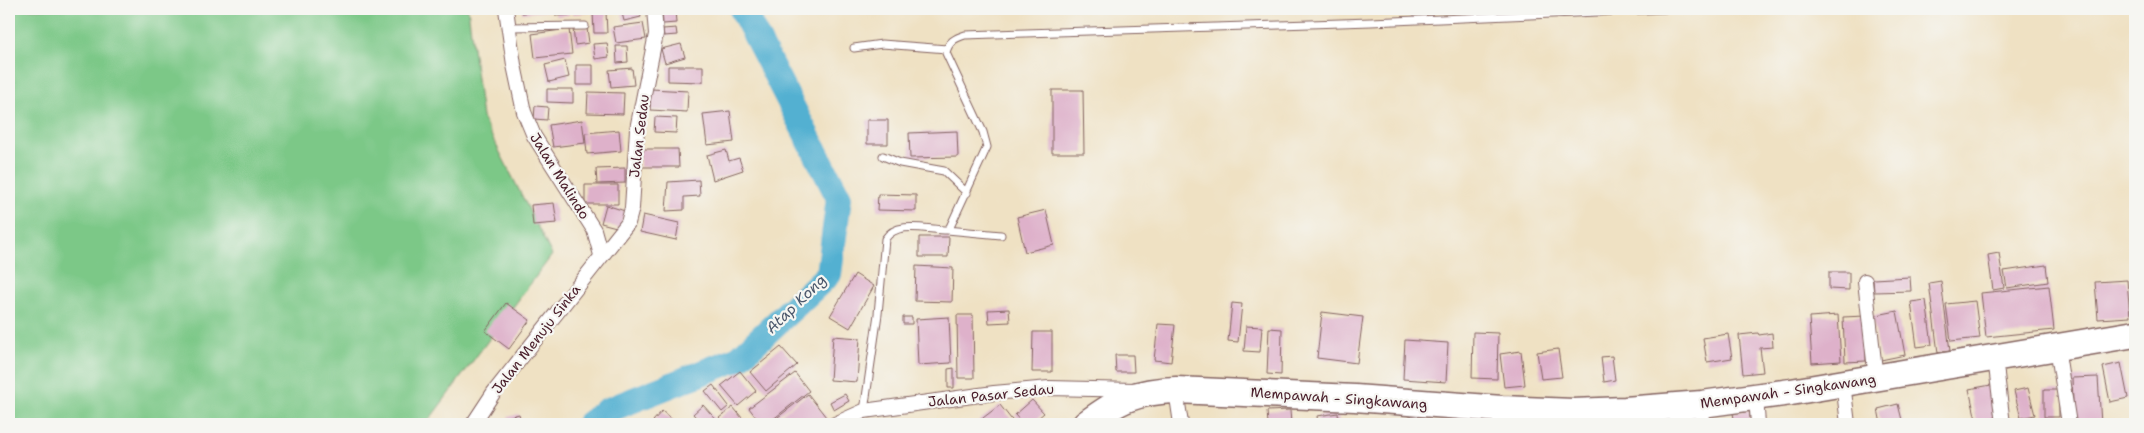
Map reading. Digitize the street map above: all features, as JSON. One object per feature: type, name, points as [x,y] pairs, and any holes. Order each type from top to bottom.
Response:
[{"type":"highway","name":"Mempawah - Singkawang","points":[[1086,424],[1109,407],[1128,397],[1150,391],[1176,390],[1346,398],[1504,417],[1574,418],[1702,414],[1756,397],[2135,334]]},
{"type":"street","name":"Jalan Malindo","points":[[506,9],[514,66],[524,112],[534,136],[594,230],[601,255]]},
{"type":"street","name":"Jalan Sedau","points":[[601,255],[621,235],[631,216],[637,129],[656,34],[654,9]]},
{"type":"street","name":"Jalan Menuju Sinka","points":[[473,424],[494,392],[601,255]]},
{"type":"street","points":[[1865,281],[1876,378]]},
{"type":"street","points":[[2058,347],[2069,424]]},
{"type":"street","points":[[1995,358],[2003,424]]},
{"type":"street","points":[[1843,383],[1848,424]]},
{"type":"street","name":"Jalan Pasar Sedau","points":[[835,424],[864,411],[1049,388],[1089,387],[1150,391]]},
{"type":"street","points":[[1176,390],[1181,424]]},
{"type":"street","points":[[1756,397],[1758,424]]},
{"type":"lane","points":[[946,230],[954,223],[987,147],[984,132],[946,54],[952,40],[965,35],[1371,22],[1665,9]]},
{"type":"lane","points":[[509,27],[585,26]]},
{"type":"lane","points":[[854,48],[882,44],[947,49]]},
{"type":"lane","points":[[883,156],[900,163],[944,171],[967,193]]},
{"type":"lane","points":[[864,411],[885,239],[888,234],[898,228],[1001,235]]},
{"type":"green space","points":[[9,9],[468,9],[482,117],[552,255],[426,424],[9,424]]},
{"type":"building","points":[[522,9],[549,9],[549,11],[522,13]]},
{"type":"building","points":[[556,9],[569,9],[569,15],[556,16]]},
{"type":"building","points":[[572,9],[588,9],[589,13],[573,14]]},
{"type":"building","points":[[621,9],[639,9],[641,17],[624,21]]},
{"type":"building","points":[[662,9],[675,9],[676,23],[663,24]]},
{"type":"building","points":[[593,12],[606,12],[607,33],[594,33]]},
{"type":"building","points":[[643,23],[646,39],[616,43],[613,27]]},
{"type":"building","points":[[587,28],[589,43],[575,45],[573,29]]},
{"type":"building","points":[[676,28],[677,35],[664,36],[663,29]]},
{"type":"building","points":[[569,29],[572,54],[535,58],[532,34]]},
{"type":"building","points":[[607,43],[609,57],[595,59],[593,44]]},
{"type":"building","points":[[681,44],[685,57],[665,63],[661,49]]},
{"type":"building","points":[[616,46],[627,46],[628,62],[617,63]]},
{"type":"building","points":[[565,60],[569,77],[549,82],[545,65]]},
{"type":"building","points":[[576,65],[593,65],[593,85],[576,85]]},
{"type":"building","points":[[668,66],[703,66],[703,82],[668,81]]},
{"type":"building","points":[[632,68],[634,85],[611,87],[609,70]]},
{"type":"building","points":[[547,89],[573,89],[573,103],[547,102]]},
{"type":"building","points":[[651,89],[688,91],[687,112],[650,110]]},
{"type":"building","points":[[1052,90],[1083,90],[1084,153],[1052,153]]},
{"type":"building","points":[[588,92],[624,93],[623,114],[587,113]]},
{"type":"building","points":[[535,106],[548,107],[547,120],[534,119]]},
{"type":"building","points":[[730,111],[734,142],[707,145],[703,114]]},
{"type":"building","points":[[655,117],[677,118],[676,133],[654,132]]},
{"type":"building","points":[[582,120],[585,143],[553,147],[549,125]]},
{"type":"building","points":[[867,120],[888,120],[888,144],[867,144]]},
{"type":"building","points":[[619,130],[621,151],[587,154],[585,133]]},
{"type":"building","points":[[957,131],[958,157],[910,158],[909,133]]},
{"type":"building","points":[[640,149],[678,149],[679,167],[640,167]]},
{"type":"building","points":[[726,150],[729,161],[739,158],[743,170],[713,180],[707,155]]},
{"type":"building","points":[[625,168],[625,183],[597,184],[596,169]]},
{"type":"building","points":[[699,180],[700,196],[684,197],[684,210],[666,211],[668,182]]},
{"type":"building","points":[[585,185],[618,185],[618,204],[585,204]]},
{"type":"building","points":[[878,194],[916,195],[916,211],[877,210]]},
{"type":"building","points":[[554,203],[557,223],[533,225],[531,205]]},
{"type":"building","points":[[606,205],[625,211],[620,228],[601,223]]},
{"type":"building","points":[[1046,210],[1054,245],[1025,252],[1017,217]]},
{"type":"building","points":[[643,215],[679,223],[676,240],[640,232]]},
{"type":"building","points":[[919,237],[949,237],[948,257],[919,257]]},
{"type":"building","points":[[1999,253],[2004,288],[1993,290],[1988,255]]},
{"type":"building","points":[[2046,265],[2048,282],[2007,288],[2004,271]]},
{"type":"building","points":[[916,266],[953,268],[952,302],[915,301]]},
{"type":"building","points":[[1829,272],[1849,272],[1849,290],[1829,289]]},
{"type":"building","points":[[855,274],[874,286],[850,328],[830,316]]},
{"type":"building","points":[[1910,277],[1911,291],[1874,292],[1873,279]]},
{"type":"building","points":[[2127,280],[2130,317],[2098,319],[2095,282]]},
{"type":"building","points":[[1941,281],[1950,351],[1938,353],[1929,283]]},
{"type":"building","points":[[2049,286],[2054,330],[1986,337],[1981,293]]},
{"type":"building","points":[[1926,300],[1932,345],[1917,347],[1911,302]]},
{"type":"building","points":[[1975,301],[1980,338],[1951,341],[1946,304]]},
{"type":"building","points":[[506,303],[530,320],[509,349],[485,331]]},
{"type":"building","points":[[1232,303],[1242,304],[1238,342],[1228,341]]},
{"type":"building","points":[[1009,309],[1010,322],[989,323],[988,310]]},
{"type":"building","points":[[1897,311],[1905,355],[1881,360],[1872,316]]},
{"type":"building","points":[[1322,312],[1363,317],[1357,363],[1317,358]]},
{"type":"building","points":[[957,315],[973,315],[974,378],[958,378]]},
{"type":"building","points":[[1838,315],[1841,361],[1812,363],[1809,317]]},
{"type":"building","points":[[1865,316],[1866,361],[1845,362],[1843,317]]},
{"type":"building","points":[[903,317],[912,317],[912,324],[903,324]]},
{"type":"building","points":[[949,317],[951,363],[918,365],[916,319]]},
{"type":"building","points":[[1158,324],[1175,325],[1171,362],[1154,360]]},
{"type":"building","points":[[1246,326],[1262,327],[1260,352],[1244,351]]},
{"type":"building","points":[[1269,328],[1282,329],[1281,375],[1267,374]]},
{"type":"building","points":[[1033,332],[1052,332],[1052,372],[1032,372]]},
{"type":"building","points":[[1473,332],[1498,333],[1497,379],[1472,378]]},
{"type":"building","points":[[1758,333],[1759,335],[1772,333],[1773,347],[1760,348],[1763,372],[1743,374],[1739,335]]},
{"type":"building","points":[[1728,334],[1732,358],[1707,362],[1703,338]]},
{"type":"building","points":[[833,336],[860,338],[857,382],[830,380]]},
{"type":"building","points":[[1405,340],[1448,343],[1446,382],[1403,379]]},
{"type":"building","points":[[781,347],[797,365],[766,391],[750,372]]},
{"type":"building","points":[[1558,349],[1562,377],[1541,379],[1537,352]]},
{"type":"building","points":[[1521,351],[1525,385],[1504,387],[1500,354]]},
{"type":"building","points":[[1115,355],[1133,355],[1134,372],[1116,372]]},
{"type":"building","points":[[1612,356],[1615,380],[1604,382],[1601,357]]},
{"type":"building","points":[[2121,363],[2128,398],[2110,402],[2103,367]]},
{"type":"building","points":[[954,368],[954,388],[948,388],[948,369]]},
{"type":"building","points":[[740,371],[756,391],[738,406],[721,386]]},
{"type":"building","points":[[795,373],[809,391],[767,424],[761,424],[749,408]]},
{"type":"building","points":[[2098,377],[2101,424],[2074,424],[2072,378]]},
{"type":"building","points":[[713,385],[729,406],[722,412],[705,391]]},
{"type":"building","points":[[1991,385],[1999,424],[1977,424],[1969,389]]},
{"type":"building","points":[[2028,388],[2035,415],[2021,418],[2014,391]]},
{"type":"building","points":[[2044,390],[2059,390],[2059,417],[2044,417]]},
{"type":"building","points":[[808,394],[826,417],[817,424],[769,424]]},
{"type":"building","points":[[845,394],[849,401],[834,410],[830,402]]},
{"type":"building","points":[[1032,400],[1044,413],[1031,424],[1023,424],[1015,415]]},
{"type":"building","points":[[1898,404],[1903,424],[1881,424],[1878,409]]},
{"type":"building","points":[[703,405],[720,424],[702,424],[693,414]]},
{"type":"building","points":[[1000,405],[1015,424],[975,424]]},
{"type":"building","points":[[733,407],[747,424],[725,424],[719,418]]},
{"type":"building","points":[[1290,410],[1291,424],[1268,424],[1267,411]]},
{"type":"building","points":[[1749,410],[1751,424],[1735,424],[1733,413]]},
{"type":"building","points":[[662,411],[677,424],[657,424],[653,421]]},
{"type":"building","points":[[1338,413],[1339,424],[1318,424],[1317,416]]},
{"type":"building","points":[[519,414],[522,424],[510,424],[508,417]]},
{"type":"building","points":[[1697,415],[1699,424],[1677,424],[1676,419]]},
{"type":"waterway","name":"Atap Kong","points":[[589,424],[606,411],[739,358],[829,274],[839,198],[742,9]]}]
